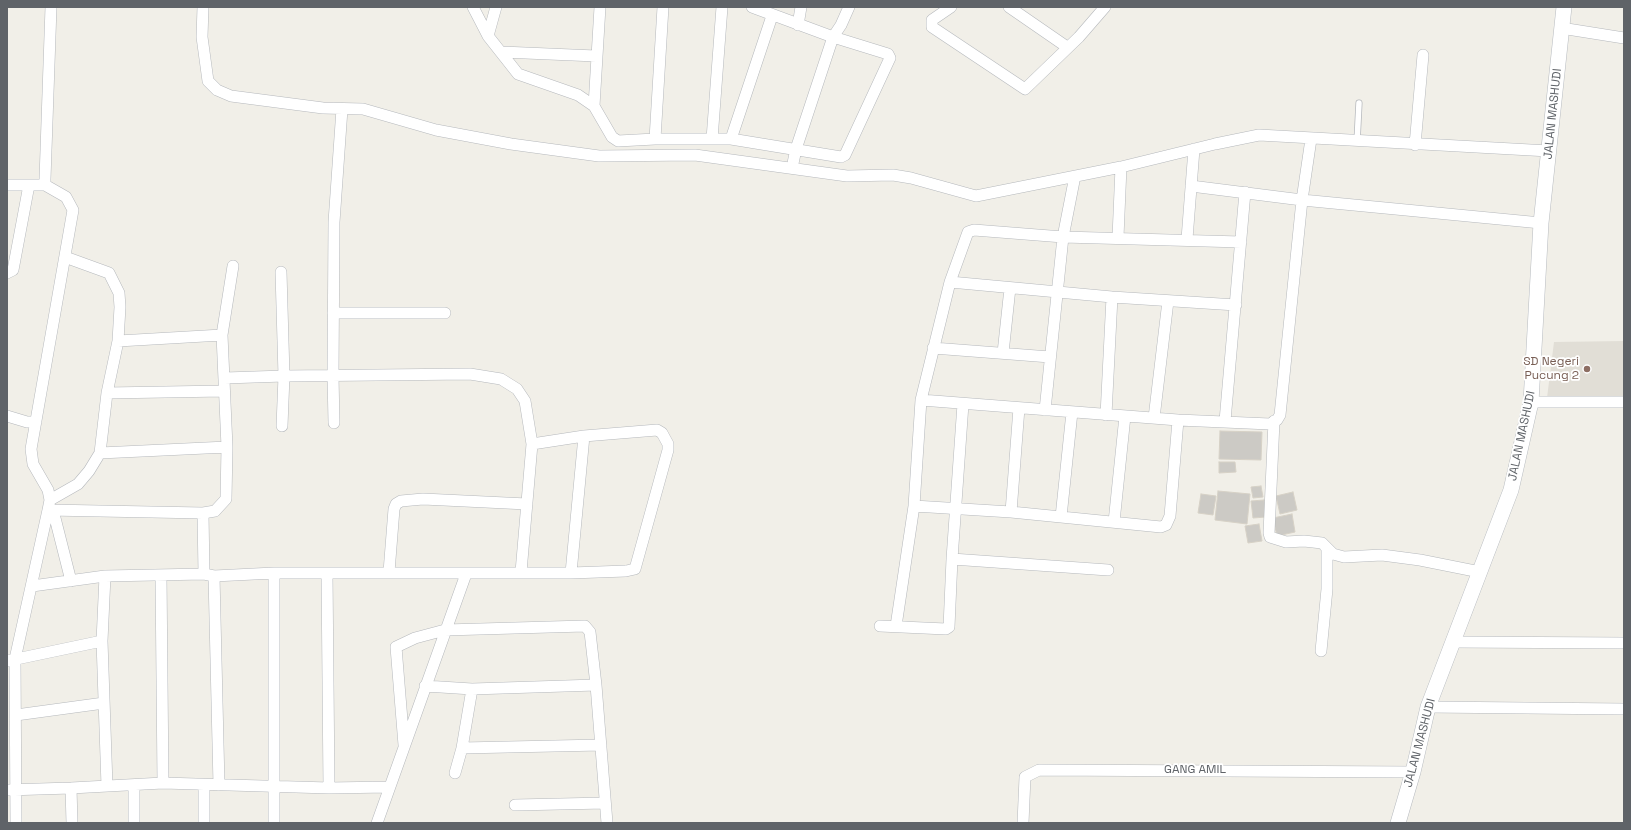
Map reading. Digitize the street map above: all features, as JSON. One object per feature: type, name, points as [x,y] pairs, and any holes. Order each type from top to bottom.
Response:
[{"type":"street","points":[[46,185],[51,7]]},
{"type":"street","points":[[203,7],[202,37],[208,80],[217,90],[231,96],[276,103],[342,109],[363,109],[436,130],[511,144],[599,156],[695,155],[847,176],[893,175],[911,178],[976,196],[1120,167],[1259,135],[1357,142],[1549,150]]},
{"type":"street","points":[[473,7],[488,36],[518,74],[578,95],[594,106],[616,140],[622,142],[656,139],[731,139],[841,157],[845,155],[890,58],[888,54],[798,25],[752,7]]},
{"type":"street","points":[[488,36],[496,7]]},
{"type":"street","points":[[594,106],[600,7]]},
{"type":"street","points":[[656,139],[663,7]]},
{"type":"street","points":[[712,139],[722,7]]},
{"type":"street","points":[[798,25],[801,7]]},
{"type":"street","points":[[792,168],[796,149],[833,37],[842,25],[849,7]]},
{"type":"street","points":[[951,7],[932,20],[932,27],[1023,89],[1027,89],[1067,47],[1079,37],[1105,7]]},
{"type":"street","points":[[1009,7],[1067,47]]},
{"type":"street","name":"JALAN MASHUDI","points":[[1398,823],[1413,772],[1428,707],[1511,490],[1531,402],[1541,223],[1564,7]]},
{"type":"street","points":[[731,139],[772,16]]},
{"type":"street","points":[[1561,28],[1624,38]]},
{"type":"street","points":[[502,52],[596,56]]},
{"type":"street","points":[[1415,145],[1423,54]]},
{"type":"street","points":[[334,423],[332,376],[334,222],[342,109]]},
{"type":"street","points":[[921,400],[1178,420],[1270,424],[1280,415],[1302,200],[1311,139]]},
{"type":"street","points":[[1187,239],[1194,149]]},
{"type":"street","points":[[1118,238],[1120,167]]},
{"type":"street","points":[[1045,410],[1063,237],[1075,176]]},
{"type":"street","points":[[7,185],[46,185],[66,197],[73,210],[31,449],[33,464],[48,490],[50,506],[71,581]]},
{"type":"street","points":[[7,273],[13,270],[29,185]]},
{"type":"street","points":[[1191,186],[1302,200],[1541,223]]},
{"type":"street","points":[[1225,421],[1245,192]]},
{"type":"street","points":[[896,626],[914,506],[921,400],[950,282],[968,232],[971,230],[1063,237],[1187,239],[1241,242]]},
{"type":"street","points":[[16,823],[12,790],[16,715],[11,660],[32,586],[50,506],[78,484],[89,471],[100,453],[107,393],[118,341],[120,299],[109,273],[65,257]]},
{"type":"street","points":[[50,506],[203,513],[215,511],[226,499],[227,447],[222,335],[233,266]]},
{"type":"street","points":[[281,272],[284,376],[282,426]]},
{"type":"street","points":[[950,282],[1112,297],[1236,305]]},
{"type":"street","points":[[1003,353],[1010,288]]},
{"type":"street","points":[[1106,415],[1112,297]]},
{"type":"street","points":[[1154,418],[1168,301]]},
{"type":"street","points":[[333,313],[445,313]]},
{"type":"street","points":[[118,341],[222,335]]},
{"type":"street","points":[[933,348],[1050,357]]},
{"type":"street","points":[[224,378],[470,374],[501,379],[517,389],[525,401],[532,444],[521,572]]},
{"type":"street","points":[[107,393],[224,391]]},
{"type":"street","points":[[1531,402],[1624,402]]},
{"type":"street","points":[[880,626],[946,629],[949,627],[952,559],[957,510],[964,404]]},
{"type":"street","points":[[1011,512],[1019,408]]},
{"type":"street","points":[[1061,517],[1072,412]]},
{"type":"street","points":[[7,416],[27,422],[36,422]]},
{"type":"street","points":[[1114,522],[1125,416]]},
{"type":"street","points":[[914,506],[957,510],[1011,512],[1161,527],[1168,522],[1170,516],[1178,420]]},
{"type":"street","points":[[1274,421],[1269,536],[1272,539],[1286,542],[1304,541],[1322,543],[1333,554],[1344,557],[1382,555],[1420,560],[1480,572]]},
{"type":"street","points":[[32,586],[105,576],[389,572],[466,574],[521,572],[571,573],[626,571],[635,569],[668,450],[665,437],[657,430],[584,436],[532,444]]},
{"type":"street","points":[[571,573],[584,436]]},
{"type":"street","points":[[100,453],[227,447]]},
{"type":"street","points":[[389,572],[394,509],[396,504],[401,501],[423,499],[527,504]]},
{"type":"street","points":[[203,513],[209,575],[219,785]]},
{"type":"street","points":[[1321,651],[1327,589],[1327,548]]},
{"type":"street","points":[[952,559],[1108,570]]},
{"type":"street","points":[[274,573],[274,823]]},
{"type":"street","points":[[327,574],[329,788]]},
{"type":"street","points":[[376,823],[424,686],[466,574]]},
{"type":"street","points":[[161,575],[163,783]]},
{"type":"street","points":[[105,576],[102,641],[107,786]]},
{"type":"street","points":[[404,745],[396,647],[415,638],[445,630],[585,626],[590,632],[596,685],[607,823]]},
{"type":"street","points":[[11,660],[102,641]]},
{"type":"street","points":[[1452,642],[1624,643]]},
{"type":"street","points":[[424,686],[472,689],[596,685]]},
{"type":"street","points":[[455,773],[462,748],[472,689]]},
{"type":"street","points":[[16,715],[104,703]]},
{"type":"street","points":[[1428,707],[1624,709]]},
{"type":"street","points":[[462,748],[601,745]]},
{"type":"street","name":"GANG AMIL","points":[[1022,823],[1025,777],[1039,770],[1413,772]]},
{"type":"street","points":[[12,790],[134,786],[163,783],[329,788],[388,787]]},
{"type":"street","points":[[204,785],[204,823]]},
{"type":"street","points":[[134,786],[134,823]]},
{"type":"street","points":[[71,788],[72,823]]},
{"type":"street","points":[[515,805],[605,803]]},
{"type":"lane","points":[[1357,142],[1360,103]]},
{"type":"shaded area","name":"SD Negeri Pucung 2","points":[[1624,341],[1624,397],[1547,398],[1554,342]]},
{"type":"building","points":[[1220,431],[1262,432],[1261,460],[1219,459]]},
{"type":"building","points":[[1219,462],[1235,462],[1236,472],[1219,473]]},
{"type":"building","points":[[1261,486],[1263,497],[1253,498],[1251,487]]},
{"type":"building","points":[[1218,491],[1250,494],[1247,524],[1215,520]]},
{"type":"building","points":[[1293,492],[1297,510],[1280,514],[1276,496]]},
{"type":"building","points":[[1201,494],[1216,496],[1213,515],[1198,513]]},
{"type":"building","points":[[1264,500],[1266,517],[1253,518],[1251,501]]},
{"type":"building","points":[[1292,514],[1295,532],[1277,536],[1273,518]]},
{"type":"building","points":[[1259,524],[1262,541],[1248,543],[1245,526]]},
{"type":"place","name":"SD Negeri Pucung 2","points":[[1587,369]]}]
